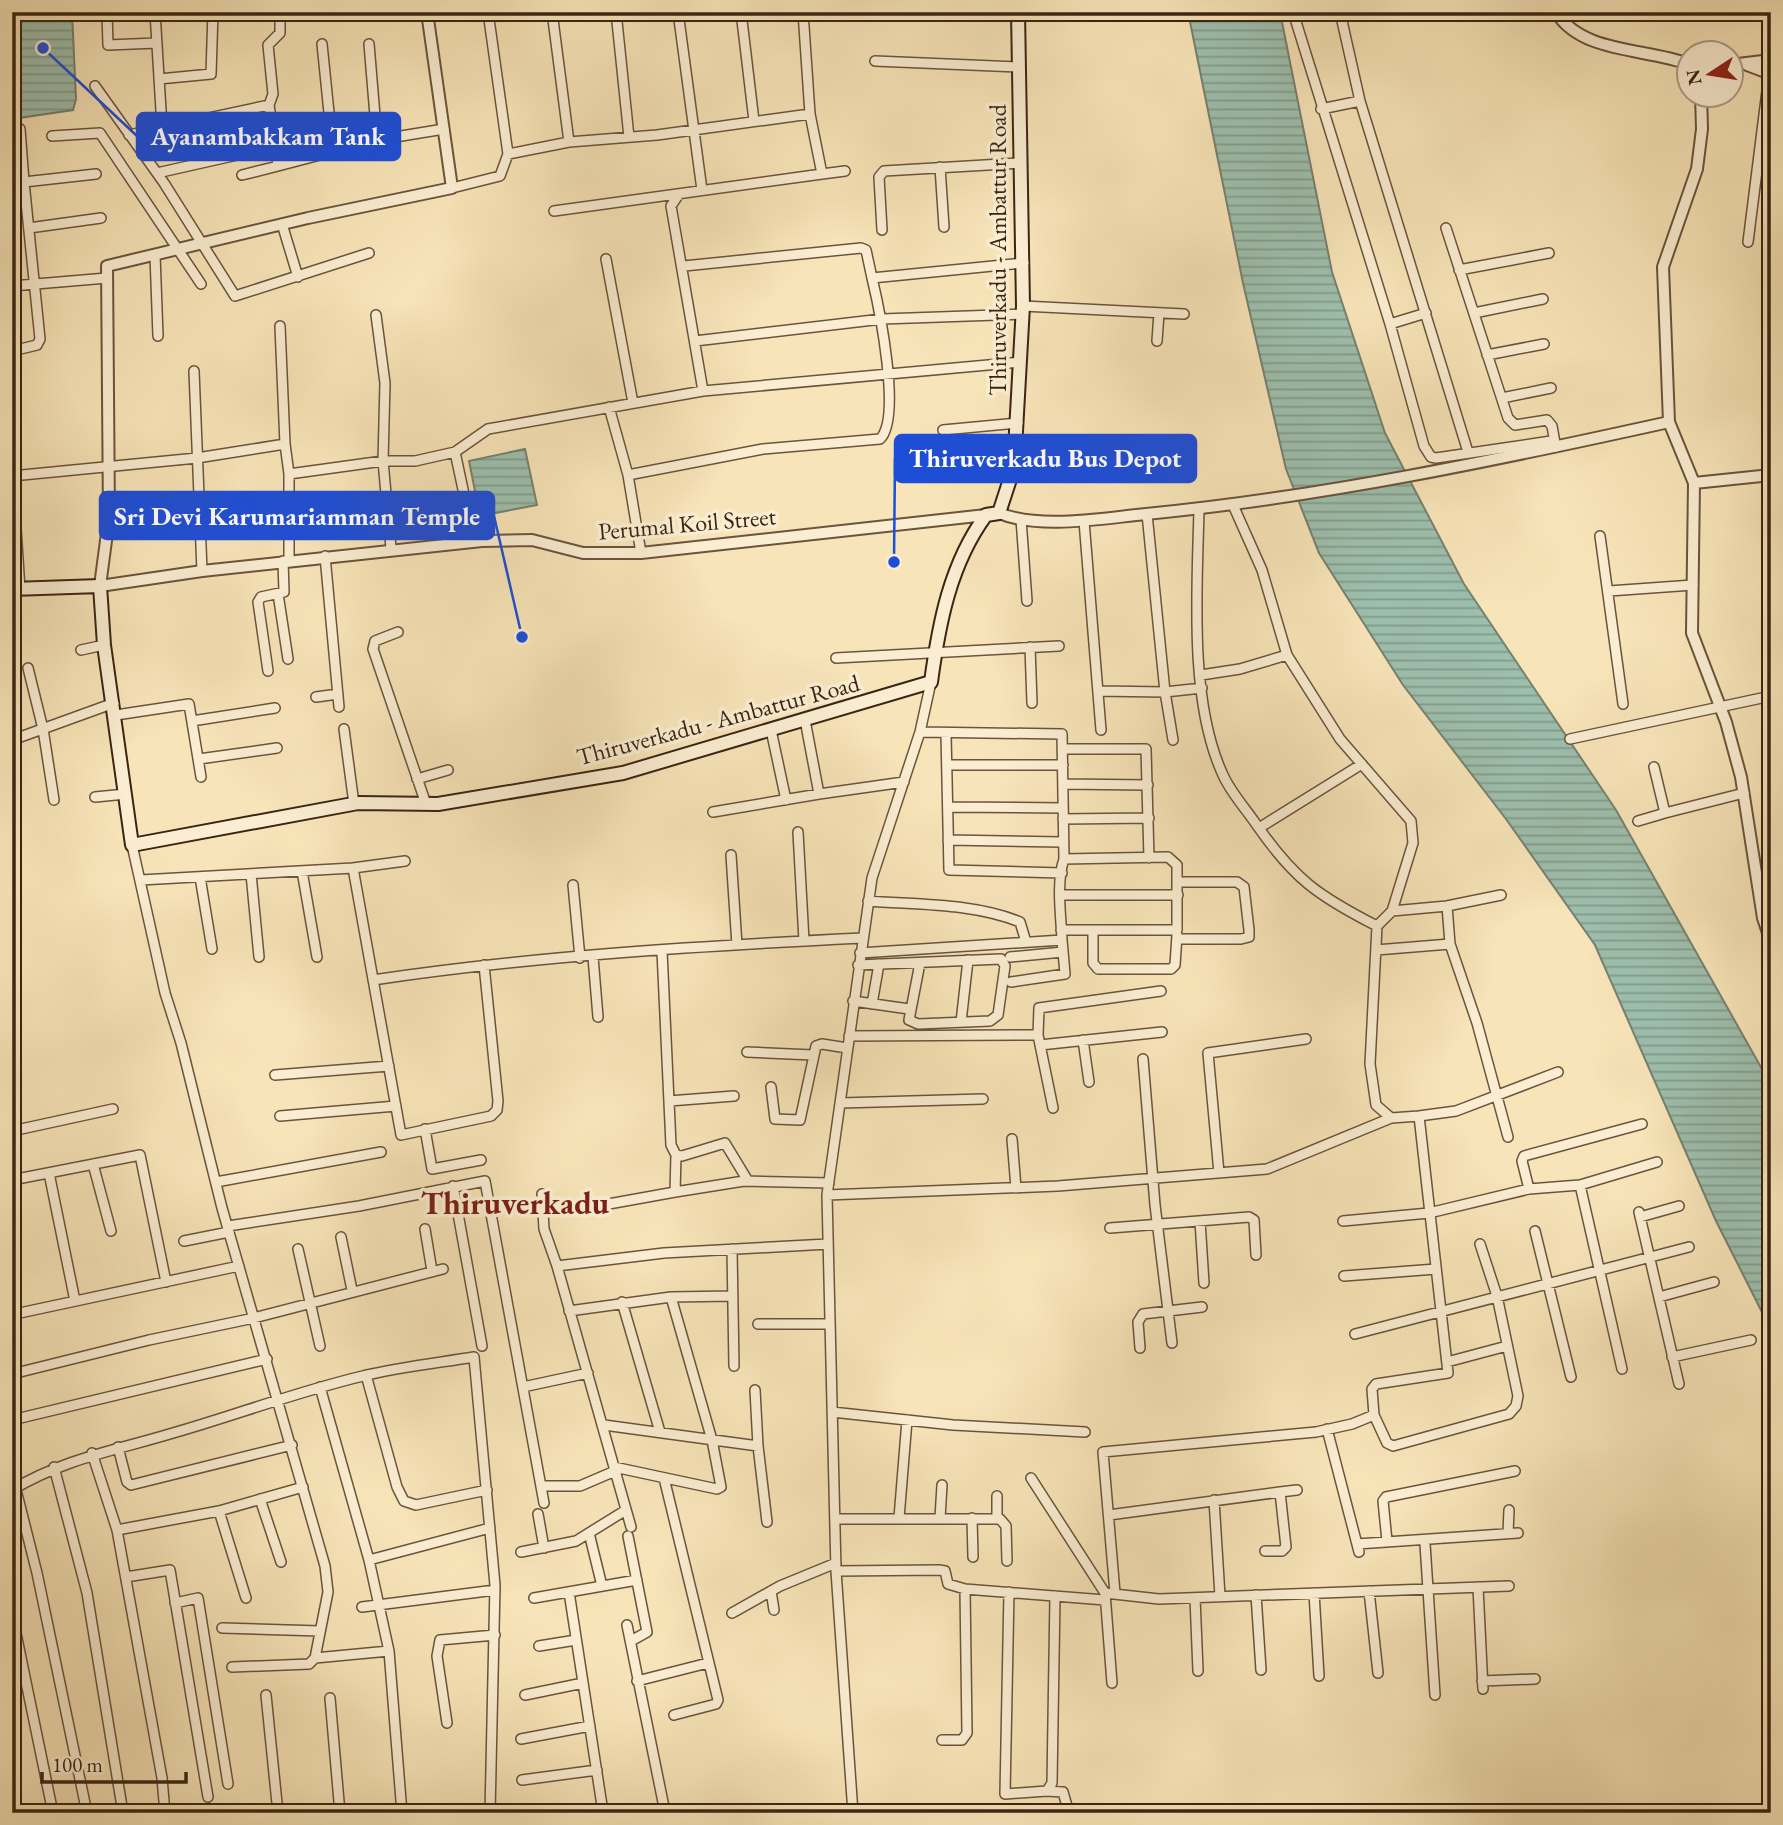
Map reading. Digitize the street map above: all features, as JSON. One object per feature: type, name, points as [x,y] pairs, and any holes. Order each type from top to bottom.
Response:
[{"type":"main road","name":"Thiruverkadu - Ambattur Road","points":[[132,845],[354,804],[426,804],[622,773],[930,682],[942,606],[974,533],[993,514],[1014,467],[1024,263],[1018,12]]},
{"type":"main road","points":[[16,589],[100,586],[104,645],[132,845]]},
{"type":"street","points":[[107,12],[108,45],[157,43]]},
{"type":"street","points":[[155,12],[162,127]]},
{"type":"street","points":[[159,79],[211,74],[213,12]]},
{"type":"street","points":[[278,166],[269,105],[273,94],[268,47],[279,33],[280,12]]},
{"type":"street","points":[[427,12],[452,188]]},
{"type":"street","points":[[100,586],[109,518],[107,266],[499,176],[508,154],[488,12]]},
{"type":"street","points":[[552,12],[569,142]]},
{"type":"street","points":[[616,12],[629,137]]},
{"type":"street","points":[[678,12],[702,190]]},
{"type":"street","points":[[741,12],[754,121]]},
{"type":"street","points":[[803,12],[810,114],[822,174]]},
{"type":"street","points":[[1293,12],[1390,324],[1426,451],[1436,458],[1468,452],[1507,450],[1551,441],[1555,445]]},
{"type":"street","points":[[1340,12],[1360,102],[1468,452]]},
{"type":"street","points":[[1556,12],[1563,24],[1601,44],[1674,58]]},
{"type":"street","points":[[323,44],[333,152]]},
{"type":"street","points":[[369,44],[377,140]]},
{"type":"street","points":[[875,61],[1019,67]]},
{"type":"street","points":[[1744,65],[1770,68],[1748,242]]},
{"type":"street","points":[[95,86],[157,173],[235,296],[369,253]]},
{"type":"street","points":[[1321,109],[1360,102]]},
{"type":"street","points":[[129,135],[269,105]]},
{"type":"street","points":[[1701,108],[1702,129],[1697,169],[1689,200],[1663,267],[1669,422],[1693,483],[1692,633],[1721,708],[1744,793],[1763,918],[1771,942]]},
{"type":"street","points":[[508,154],[569,142],[694,131],[810,114]]},
{"type":"street","points":[[12,351],[40,341],[20,129]]},
{"type":"street","points":[[242,175],[377,140],[444,129]]},
{"type":"street","points":[[52,136],[100,133],[201,284]]},
{"type":"street","points":[[157,173],[237,156]]},
{"type":"street","points":[[883,230],[880,173],[1020,163]]},
{"type":"street","points":[[940,167],[944,227]]},
{"type":"street","points":[[554,211],[845,171]]},
{"type":"street","points":[[24,182],[96,174]]},
{"type":"street","points":[[679,194],[671,206],[684,266],[703,391]]},
{"type":"street","points":[[29,228],[101,218]]},
{"type":"street","points":[[282,224],[298,277]]},
{"type":"street","points":[[1446,228],[1487,355],[1513,424],[1547,420],[1552,426],[1555,445]]},
{"type":"street","points":[[628,475],[763,449],[880,439],[888,424],[888,372],[882,319],[866,250],[861,248],[684,266]]},
{"type":"street","points":[[1459,270],[1549,253]]},
{"type":"street","points":[[155,255],[158,336]]},
{"type":"street","points":[[606,259],[633,403]]},
{"type":"street","points":[[872,278],[1024,263]]},
{"type":"street","points":[[12,286],[107,278]]},
{"type":"street","points":[[1474,313],[1543,299]]},
{"type":"street","points":[[695,341],[882,319],[1023,310],[1184,314]]},
{"type":"street","points":[[1157,341],[1159,313]]},
{"type":"street","points":[[1390,324],[1426,313]]},
{"type":"street","points":[[376,315],[385,383],[383,461],[391,548]]},
{"type":"street","points":[[268,671],[258,601],[261,597],[278,594],[286,589],[289,474],[285,444],[281,326]]},
{"type":"street","points":[[1487,355],[1545,344]]},
{"type":"street","points":[[289,474],[383,461],[415,461],[455,452],[488,429],[703,391],[1020,362]]},
{"type":"street","points":[[194,371],[202,571]]},
{"type":"street","points":[[1502,398],[1551,388]]},
{"type":"street","points":[[610,407],[628,475],[641,553]]},
{"type":"street","points":[[993,514],[1021,519],[1084,521],[1199,510],[1419,473],[1669,422]]},
{"type":"street","points":[[943,430],[1018,423]]},
{"type":"street","points":[[13,476],[197,458],[285,444]]},
{"type":"street","points":[[455,452],[474,541]]},
{"type":"street","points":[[12,469],[16,589]]},
{"type":"street","points":[[1693,483],[1771,475]]},
{"type":"street","points":[[1233,505],[1262,570],[1287,654],[1340,739],[1410,821],[1413,843],[1392,911],[1377,926],[1370,1064],[1376,1105],[1391,1118]]},
{"type":"street","points":[[1199,510],[1196,618],[1202,688],[1206,722],[1223,776],[1282,861],[1325,900],[1377,926]]},
{"type":"street","name":"Perumal Koil Street","points":[[100,586],[391,548],[474,541],[532,540],[583,553],[641,553],[993,514]]},
{"type":"street","points":[[1147,514],[1165,692],[1173,740]]},
{"type":"street","points":[[1021,519],[1027,601]]},
{"type":"street","points":[[1084,521],[1101,730]]},
{"type":"street","points":[[1600,536],[1623,704]]},
{"type":"street","points":[[326,556],[339,707]]},
{"type":"street","points":[[1609,590],[1693,586]]},
{"type":"street","points":[[278,594],[288,659]]},
{"type":"street","points":[[398,632],[375,641],[373,649],[426,804]]},
{"type":"street","points":[[81,650],[104,645]]},
{"type":"street","points":[[836,658],[1059,646]]},
{"type":"street","points":[[1030,648],[1032,703]]},
{"type":"street","points":[[1201,674],[1240,669],[1287,654]]},
{"type":"street","points":[[28,668],[43,729],[54,800]]},
{"type":"street","points":[[718,1813],[853,1812],[836,1567],[827,1195],[872,878],[920,733],[930,682]]},
{"type":"street","points":[[1098,691],[1165,692],[1202,688]]},
{"type":"street","points":[[316,697],[338,694]]},
{"type":"street","points":[[1570,739],[1771,696]]},
{"type":"street","points":[[12,740],[115,709],[187,704],[190,706],[201,777]]},
{"type":"street","points":[[192,721],[275,708]]},
{"type":"street","points":[[805,720],[819,794]]},
{"type":"street","points":[[344,729],[354,804]]},
{"type":"street","points":[[771,730],[786,800]]},
{"type":"street","points":[[920,733],[1062,734],[1064,859],[1061,895],[1065,975],[1011,982]]},
{"type":"street","points":[[946,734],[949,870],[1062,873]]},
{"type":"street","points":[[198,759],[277,748]]},
{"type":"street","points":[[1063,749],[1146,749],[1149,858]]},
{"type":"street","points":[[1259,828],[1362,764]]},
{"type":"street","points":[[948,765],[1063,765]]},
{"type":"street","points":[[1654,767],[1665,813]]},
{"type":"street","points":[[417,779],[447,770]]},
{"type":"street","points":[[713,812],[904,782]]},
{"type":"street","points":[[1063,783],[1148,785]]},
{"type":"street","points":[[1638,821],[1744,793]]},
{"type":"street","points":[[95,797],[126,794]]},
{"type":"street","points":[[948,807],[1062,808]]},
{"type":"street","points":[[1063,819],[1149,818]]},
{"type":"street","points":[[798,832],[804,941]]},
{"type":"street","points":[[947,840],[1062,842]]},
{"type":"street","points":[[132,845],[165,993],[239,1266],[325,1566],[328,1592],[314,1658],[309,1664],[232,1667]]},
{"type":"street","points":[[731,855],[737,945]]},
{"type":"street","points":[[1064,859],[1173,859],[1177,865],[1177,935],[1175,965],[1171,969],[1098,969],[1093,963],[1093,930]]},
{"type":"street","points":[[141,880],[353,868],[405,861]]},
{"type":"street","points":[[353,868],[401,1135],[491,1116],[497,1110],[484,965]]},
{"type":"street","points":[[302,871],[317,957]]},
{"type":"street","points":[[251,874],[259,957]]},
{"type":"street","points":[[200,877],[212,948]]},
{"type":"street","points":[[860,953],[1026,942],[1093,930],[1241,939],[1249,937],[1244,887],[1237,882],[1178,882]]},
{"type":"street","points":[[573,885],[580,958]]},
{"type":"street","points":[[1061,895],[1178,895]]},
{"type":"street","points":[[1392,911],[1447,906],[1501,895]]},
{"type":"street","points":[[868,901],[977,910],[1007,917],[1020,922],[1026,942]]},
{"type":"street","points":[[1447,906],[1450,944],[1477,1023],[1508,1136]]},
{"type":"street","points":[[373,980],[484,965],[862,938]]},
{"type":"street","points":[[1376,950],[1450,944]]},
{"type":"street","points":[[662,951],[670,1140],[676,1155],[675,1192]]},
{"type":"street","points":[[1010,957],[1063,953]]},
{"type":"street","points":[[593,957],[598,1017]]},
{"type":"street","points":[[858,965],[1001,959],[1005,966],[998,1016],[990,1021],[913,1023],[909,1020],[909,1009],[920,963]]},
{"type":"street","points":[[961,1022],[968,960]]},
{"type":"street","points":[[872,1003],[879,964]]},
{"type":"street","points":[[1053,1108],[1039,1040],[1038,1012],[1043,1006],[1161,991]]},
{"type":"street","points":[[853,1001],[909,1009]]},
{"type":"street","points":[[849,1036],[1083,1040],[1163,1032]]},
{"type":"street","points":[[1219,1173],[1208,1053],[1306,1039]]},
{"type":"street","points":[[1083,1040],[1089,1082]]},
{"type":"street","points":[[771,1087],[775,1119],[800,1119],[813,1055],[819,1044],[847,1048]]},
{"type":"street","points":[[747,1052],[813,1055]]},
{"type":"street","points":[[1143,1059],[1153,1179],[1172,1343]]},
{"type":"street","points":[[275,1075],[388,1066]]},
{"type":"street","points":[[827,1195],[1016,1188],[1267,1169],[1391,1118],[1456,1111],[1558,1072]]},
{"type":"street","points":[[669,1101],[734,1096]]},
{"type":"street","points":[[840,1103],[983,1099]]},
{"type":"street","points":[[280,1116],[396,1106]]},
{"type":"street","points":[[12,1131],[113,1108]]},
{"type":"street","points":[[1419,1116],[1448,1373],[1373,1386],[1374,1415],[1387,1443],[1393,1446],[1509,1414],[1516,1406],[1518,1395],[1497,1296],[1480,1244]]},
{"type":"street","points":[[1529,1189],[1522,1161],[1524,1156],[1642,1124]]},
{"type":"street","points":[[425,1129],[432,1169],[481,1160]]},
{"type":"street","points":[[1012,1139],[1016,1188]]},
{"type":"street","points":[[676,1155],[725,1143],[748,1181]]},
{"type":"street","points":[[216,1182],[381,1152]]},
{"type":"street","points":[[12,1180],[140,1155],[166,1282]]},
{"type":"street","points":[[1343,1221],[1429,1213],[1529,1189],[1580,1185],[1657,1162]]},
{"type":"street","points":[[93,1164],[111,1231]]},
{"type":"street","points":[[49,1172],[75,1301]]},
{"type":"street","points":[[592,1207],[748,1181],[829,1183]]},
{"type":"street","points":[[184,1241],[229,1229],[453,1186],[486,1183],[544,1503]]},
{"type":"street","points":[[1580,1185],[1622,1369]]},
{"type":"street","points":[[453,1186],[482,1346]]},
{"type":"street","points":[[542,1194],[544,1229],[604,1425],[626,1510],[647,1632],[631,1641]]},
{"type":"street","points":[[1679,1206],[1639,1214],[1679,1384]]},
{"type":"street","points":[[1110,1228],[1251,1218],[1256,1255]]},
{"type":"street","points":[[1199,1222],[1204,1283]]},
{"type":"street","points":[[425,1229],[432,1271]]},
{"type":"street","points":[[1535,1231],[1571,1377]]},
{"type":"street","points":[[341,1237],[352,1290]]},
{"type":"street","points":[[557,1266],[664,1253],[828,1244]]},
{"type":"street","points":[[1354,1334],[1689,1247]]},
{"type":"street","points":[[298,1249],[320,1346]]},
{"type":"street","points":[[732,1249],[734,1366]]},
{"type":"street","points":[[12,1298],[14,1314],[239,1266]]},
{"type":"street","points":[[12,1374],[149,1340],[254,1318],[352,1290],[443,1269]]},
{"type":"street","points":[[1344,1276],[1436,1269]]},
{"type":"street","points":[[1659,1297],[1714,1282]]},
{"type":"street","points":[[569,1311],[671,1297],[733,1296]]},
{"type":"street","points":[[541,1486],[580,1486],[614,1469],[720,1489],[712,1440],[671,1297]]},
{"type":"street","points":[[622,1302],[660,1432]]},
{"type":"street","points":[[1140,1348],[1139,1318],[1143,1314],[1202,1307]]},
{"type":"street","points":[[758,1324],[830,1324]]},
{"type":"street","points":[[1672,1357],[1751,1340]]},
{"type":"street","points":[[1447,1362],[1507,1346]]},
{"type":"street","points":[[15,1489],[54,1467],[92,1454],[279,1402],[320,1387],[366,1375],[474,1357],[495,1590],[490,1813]]},
{"type":"street","points":[[12,1420],[267,1359]]},
{"type":"street","points":[[523,1387],[588,1373]]},
{"type":"street","points":[[366,1375],[397,1487],[404,1501],[416,1505],[487,1490]]},
{"type":"street","points":[[320,1387],[369,1560],[389,1651],[402,1813]]},
{"type":"street","points":[[755,1390],[767,1522]]},
{"type":"street","points":[[832,1412],[1085,1432]]},
{"type":"street","points":[[1112,1683],[1109,1516],[1103,1452],[1327,1429],[1374,1415]]},
{"type":"street","points":[[899,1518],[908,1420]]},
{"type":"street","points":[[604,1425],[758,1446]]},
{"type":"street","points":[[1327,1429],[1358,1548],[1387,1541],[1513,1533],[1509,1510]]},
{"type":"street","points":[[118,1447],[127,1482],[131,1485],[292,1445]]},
{"type":"street","points":[[92,1454],[117,1530],[162,1778],[165,1813]]},
{"type":"street","points":[[54,1467],[87,1594],[123,1813]]},
{"type":"street","points":[[1387,1541],[1383,1501],[1386,1497],[1515,1471]]},
{"type":"street","points":[[12,1474],[87,1813]]},
{"type":"street","points":[[664,1478],[717,1703],[674,1715]]},
{"type":"street","points":[[1031,1478],[1109,1595]]},
{"type":"street","points":[[940,1518],[942,1485]]},
{"type":"street","points":[[117,1530],[219,1511],[303,1487]]},
{"type":"street","points":[[1109,1516],[1297,1490]]},
{"type":"street","points":[[1265,1551],[1282,1550],[1286,1547],[1280,1492]]},
{"type":"street","points":[[997,1496],[997,1518]]},
{"type":"street","points":[[260,1499],[281,1562]]},
{"type":"street","points":[[1214,1500],[1220,1596]]},
{"type":"street","points":[[521,1552],[576,1541],[626,1510]]},
{"type":"street","points":[[219,1511],[246,1598]]},
{"type":"street","points":[[538,1514],[544,1548]]},
{"type":"street","points":[[835,1518],[997,1518],[1006,1526],[1007,1561]]},
{"type":"street","points":[[972,1518],[973,1557]]},
{"type":"street","points":[[369,1560],[490,1528]]},
{"type":"street","points":[[589,1533],[602,1586]]},
{"type":"street","points":[[1425,1544],[1434,1695]]},
{"type":"street","points":[[732,1613],[771,1591],[836,1567],[945,1571],[948,1584],[965,1589],[1055,1596],[1109,1595],[1159,1599],[1509,1586]]},
{"type":"street","points":[[126,1577],[170,1570],[208,1797]]},
{"type":"street","points":[[534,1598],[637,1580]]},
{"type":"street","points":[[1478,1587],[1483,1685],[1535,1679]]},
{"type":"street","points":[[942,1740],[962,1740],[967,1733],[965,1589]]},
{"type":"street","points":[[362,1607],[495,1590]]},
{"type":"street","points":[[771,1591],[774,1610]]},
{"type":"street","points":[[1369,1591],[1378,1673]]},
{"type":"street","points":[[569,1592],[603,1812]]},
{"type":"street","points":[[1009,1592],[1005,1794],[1063,1792],[1069,1813]]},
{"type":"street","points":[[1314,1593],[1319,1676]]},
{"type":"street","points":[[1256,1595],[1261,1670]]},
{"type":"street","points":[[1047,1791],[1052,1783],[1055,1596]]},
{"type":"street","points":[[175,1602],[198,1598],[228,1784]]},
{"type":"street","points":[[1195,1598],[1198,1671]]},
{"type":"street","points":[[12,1614],[53,1813]]},
{"type":"street","points":[[627,1625],[665,1812]]},
{"type":"street","points":[[222,1628],[320,1631]]},
{"type":"street","points":[[447,1723],[437,1656],[440,1640],[495,1635]]},
{"type":"street","points":[[539,1646],[576,1640]]},
{"type":"street","points":[[314,1658],[389,1651]]},
{"type":"street","points":[[637,1681],[708,1662]]},
{"type":"street","points":[[525,1695],[583,1684]]},
{"type":"street","points":[[266,1695],[278,1813]]},
{"type":"street","points":[[330,1698],[340,1813]]},
{"type":"street","points":[[521,1738],[590,1726]]},
{"type":"street","points":[[522,1780],[597,1770]]},
{"type":"street","points":[[478,1813],[544,1813]]},
{"type":"street","points":[[596,1813],[687,1813]]},
{"type":"shaded area","points":[[12,12],[72,12],[76,99],[73,110],[12,119]]},
{"type":"shaded area","points":[[1188,12],[1280,12],[1332,272],[1385,433],[1464,584],[1616,810],[1771,1085],[1771,1330],[1716,1221],[1595,945],[1506,819],[1403,685],[1319,553],[1286,469],[1243,283]]},
{"type":"shaded area","points":[[525,449],[537,505],[480,516],[469,461]]},
{"type":"place","name":"Ayanambakkam Tank","points":[[43,48]]},
{"type":"place","name":"Thiruverkadu Bus Depot","points":[[894,562]]},
{"type":"place","name":"Sri Devi Karumariamman Temple","points":[[522,637]]},
{"type":"district","name":"Thiruverkadu","points":[[515,1203]]}]
